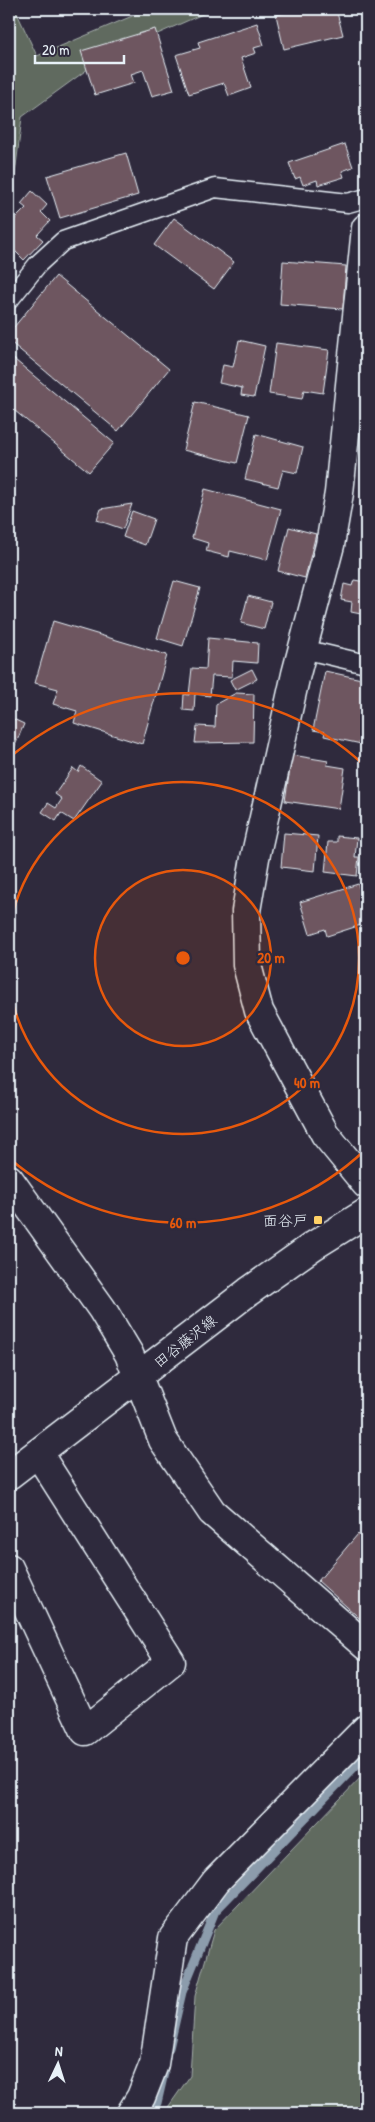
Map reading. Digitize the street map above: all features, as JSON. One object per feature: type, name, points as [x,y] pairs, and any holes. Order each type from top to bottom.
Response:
[{"type":"street","points":[[366,228],[339,493],[330,545],[302,649],[254,858],[246,911],[247,965],[259,1011],[325,1134],[366,1184]]},
{"type":"street","points":[[9,1178],[102,1309],[129,1354],[163,1440],[212,1512],[366,1646]]},
{"type":"street","name":"田谷藤沢線","points":[[9,1475],[248,1292],[313,1246],[366,1213]]},
{"type":"street","points":[[9,1568],[85,1731],[171,1662],[38,1453]]},
{"type":"street","points":[[131,2113],[141,2097],[154,2064],[173,1938],[216,1880],[366,1729]]},
{"type":"lane","points":[[9,300],[38,264],[63,241],[215,188],[348,203],[366,198]]},
{"type":"lane","points":[[302,649],[366,664]]},
{"type":"green space","points":[[9,9],[15,9],[37,56],[149,9],[214,9],[103,58],[22,117],[11,207],[9,208]]},
{"type":"green space","points":[[366,1772],[366,2113],[164,2113],[190,2076],[195,1996],[214,1930]]},
{"type":"building","points":[[309,9],[309,11],[336,9],[343,35],[284,49],[276,15]]},
{"type":"building","points":[[257,23],[264,45],[254,48],[256,53],[241,58],[251,88],[229,96],[224,83],[189,94],[176,55],[200,48],[198,42]]},
{"type":"building","points":[[155,29],[174,90],[152,96],[143,70],[131,74],[134,83],[95,95],[81,51]]},
{"type":"building","points":[[345,144],[353,167],[342,171],[344,177],[318,185],[317,180],[303,185],[300,177],[295,179],[289,163]]},
{"type":"building","points":[[126,153],[138,195],[60,218],[47,176]]},
{"type":"building","points":[[32,191],[47,205],[41,212],[50,221],[37,235],[43,240],[24,260],[14,250],[9,253],[9,231],[15,225],[12,222],[26,208],[21,204]]},
{"type":"building","points":[[174,218],[234,262],[214,289],[154,245]]},
{"type":"building","points":[[283,261],[346,266],[343,309],[280,304]]},
{"type":"building","points":[[56,276],[169,369],[118,431],[9,341],[9,333]]},
{"type":"building","points":[[239,340],[265,346],[254,397],[241,395],[242,388],[219,383],[223,365],[233,367]]},
{"type":"building","points":[[276,343],[329,350],[323,393],[304,390],[302,399],[269,394]]},
{"type":"building","points":[[9,355],[114,443],[89,472],[9,406]]},
{"type":"building","points":[[195,402],[249,415],[237,463],[183,450]]},
{"type":"building","points":[[256,434],[303,447],[297,473],[283,470],[278,487],[245,479]]},
{"type":"building","points":[[205,489],[281,509],[267,560],[230,551],[229,557],[206,551],[208,543],[192,538]]},
{"type":"building","points":[[132,504],[123,529],[97,520],[101,509]]},
{"type":"building","points":[[132,511],[154,519],[145,545],[123,537]]},
{"type":"building","points":[[289,527],[316,534],[305,578],[278,571]]},
{"type":"building","points":[[354,580],[366,582],[366,615],[351,612],[352,602],[341,600],[344,584],[352,586]]},
{"type":"building","points":[[174,581],[200,588],[183,646],[157,638]]},
{"type":"building","points":[[248,596],[271,602],[264,629],[241,623]]},
{"type":"building","points":[[53,621],[167,655],[142,744],[74,723],[77,711],[53,704],[58,689],[35,683]]},
{"type":"building","points":[[208,638],[258,643],[257,663],[233,661],[232,677],[212,676],[210,696],[195,694],[194,711],[183,710],[184,694],[189,695],[192,668],[206,669]]},
{"type":"building","points":[[252,669],[257,679],[235,690],[230,680]]},
{"type":"building","points":[[325,671],[366,680],[366,745],[324,736],[325,732],[313,730]]},
{"type":"building","points":[[236,693],[254,694],[253,742],[195,743],[197,726],[215,727],[216,704]]},
{"type":"building","points":[[9,717],[24,724],[9,760]]},
{"type":"building","points":[[292,755],[328,761],[327,765],[345,768],[339,809],[285,801]]},
{"type":"building","points":[[81,766],[102,781],[74,821],[61,813],[56,821],[42,812],[48,803],[56,808],[62,799],[55,794],[73,768],[78,772]]},
{"type":"building","points":[[284,833],[318,836],[315,871],[281,867]]},
{"type":"building","points":[[337,836],[357,838],[355,857],[359,857],[357,876],[325,872],[328,842],[337,842]]},
{"type":"building","points":[[358,884],[366,909],[360,912],[364,924],[327,936],[325,929],[310,934],[300,902]]},
{"type":"building","points":[[358,1534],[366,1542],[366,1624],[318,1581]]},
{"type":"waterway","points":[[169,2048],[182,1992],[215,1911],[366,1755]]},
{"type":"waterway","points":[[150,2113],[157,2103],[164,2073]]},
{"type":"place","name":"面谷戸","points":[[318,1220]]}]
